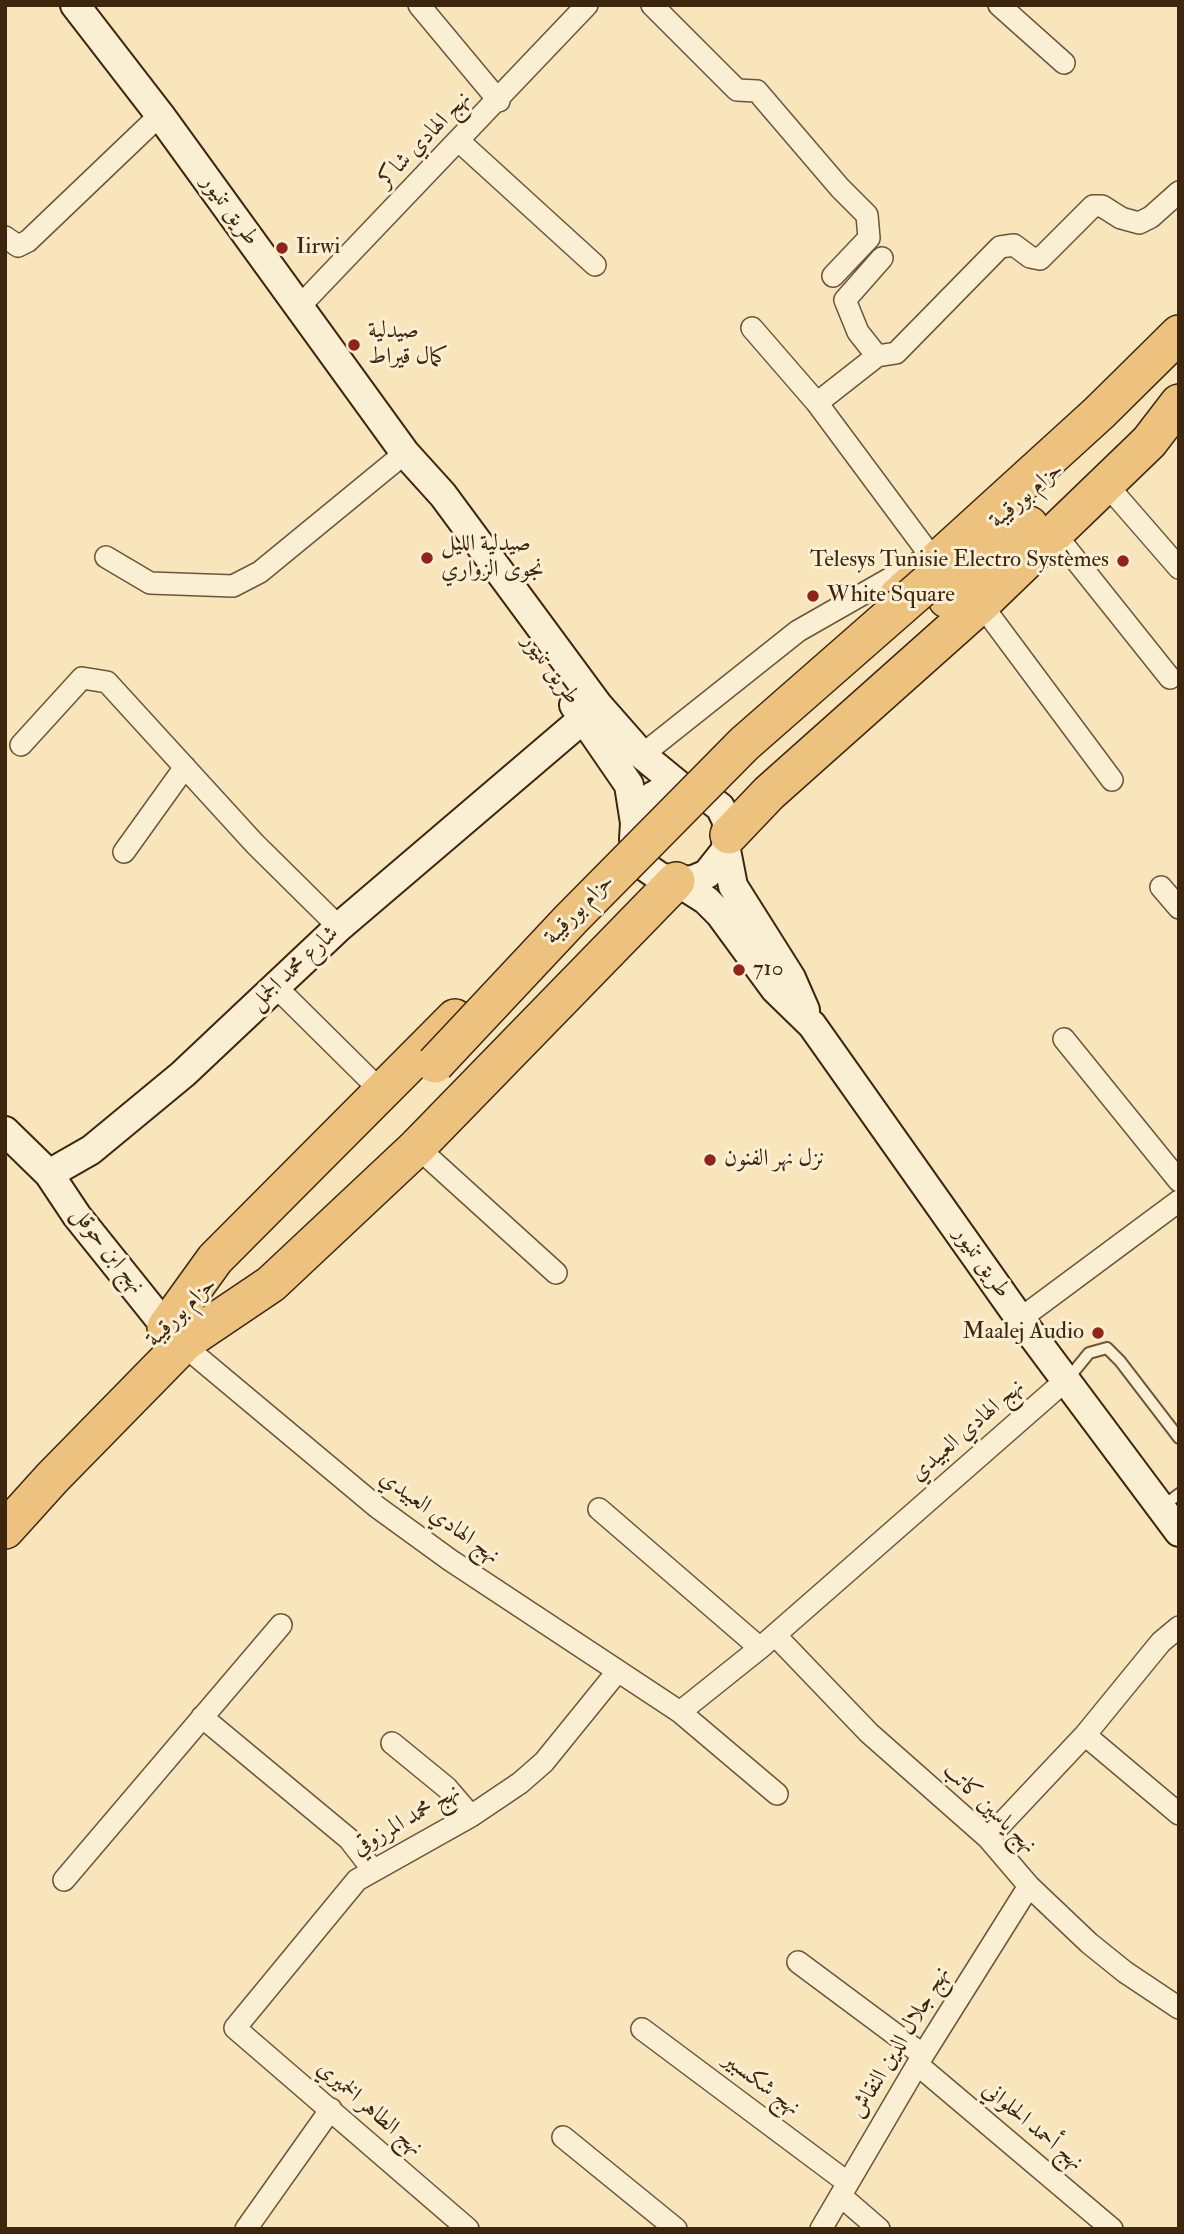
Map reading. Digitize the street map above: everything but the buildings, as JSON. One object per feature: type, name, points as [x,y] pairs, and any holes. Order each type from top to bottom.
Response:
[{"type":"highway","points":[[727,843],[945,581],[1099,413],[1179,334]]},
{"type":"highway","name":"حزام بورقيبة","points":[[5,1497],[587,936],[759,763],[1112,421],[1179,347]]},
{"type":"highway","name":"حزام بورقيبة","points":[[945,581],[1125,439],[1179,381]]},
{"type":"highway","points":[[681,787],[733,736],[945,581],[1055,534],[1149,442],[1179,403]]},
{"type":"highway","points":[[174,1336],[215,1259],[601,870],[635,826]]},
{"type":"highway","points":[[174,1336],[271,1284],[417,1147],[676,881]]},
{"type":"highway","name":"حزام بورقيبة","points":[[5,1530],[174,1336]]},
{"type":"main road","name":"طريق تنيور","points":[[75,5],[160,116],[405,453],[443,495],[598,705],[642,755],[681,787]]},
{"type":"main road","name":"طريق تنيور","points":[[405,453],[436,511],[584,718],[628,785],[635,826]]},
{"type":"main road","name":"شارع محمد الجمل","points":[[49,1174],[91,1150],[183,1074],[339,927],[584,718]]},
{"type":"main road","points":[[681,787],[696,789],[720,807],[727,821],[727,843],[707,874],[692,880],[676,881],[660,877],[648,868],[638,854],[635,826],[642,808],[653,796],[681,787]]},
{"type":"main road","name":"طريق تنيور","points":[[727,843],[733,886],[792,978],[812,1025]]},
{"type":"main road","name":"طريق تنيور","points":[[676,881],[706,900],[720,914],[775,989],[812,1025],[1020,1319],[1066,1380],[1170,1501],[1179,1532]]},
{"type":"main road","points":[[5,1131],[49,1174]]},
{"type":"main road","name":"نهج ابن حوقل","points":[[49,1174],[77,1216],[174,1336]]},
{"type":"street","points":[[419,5],[499,101]]},
{"type":"street","name":"نهج الهادي شاكر","points":[[298,309],[499,101],[587,5]]},
{"type":"street","points":[[652,5],[737,90],[757,91],[840,188],[867,215],[869,238],[833,276]]},
{"type":"street","points":[[999,5],[1064,63]]},
{"type":"street","points":[[5,237],[18,246],[28,241],[160,116]]},
{"type":"street","points":[[460,142],[595,265]]},
{"type":"street","points":[[817,403],[877,356],[896,353],[1000,247],[1014,245],[1035,260],[1040,259],[1093,206],[1102,206],[1121,218],[1139,223],[1151,217],[1179,192]]},
{"type":"street","points":[[877,356],[858,332],[845,300],[882,258]]},
{"type":"street","points":[[752,328],[817,403],[945,581],[1112,779]]},
{"type":"street","points":[[106,557],[150,583],[233,586],[260,572],[405,453]]},
{"type":"street","points":[[1106,484],[1179,568]]},
{"type":"street","points":[[1055,534],[1170,678]]},
{"type":"street","points":[[642,755],[798,631],[945,581]]},
{"type":"street","points":[[21,745],[82,678],[107,682],[255,844],[339,927]]},
{"type":"street","points":[[124,852],[185,768]]},
{"type":"street","points":[[1161,887],[1179,908]]},
{"type":"street","points":[[276,987],[373,1083]]},
{"type":"street","points":[[1064,1039],[1179,1181]]},
{"type":"street","points":[[417,1147],[556,1273]]},
{"type":"street","points":[[1020,1319],[1179,1201]]},
{"type":"street","name":"نهج الهادي العبيدي","points":[[174,1336],[377,1507],[617,1672],[680,1712],[777,1794]]},
{"type":"street","name":"نهج الهادي العبيدي","points":[[680,1712],[768,1642],[1066,1380]]},
{"type":"street","name":"نهج ياسين كاتب","points":[[599,1509],[768,1642],[988,1838],[1029,1886],[1125,1972],[1179,2008]]},
{"type":"street","points":[[64,1880],[281,1625]]},
{"type":"street","points":[[988,1838],[1085,1735],[1160,1642],[1179,1627]]},
{"type":"street","name":"نهج محمد المرزوقي","points":[[235,2028],[343,1894],[373,1870],[500,1798],[544,1762],[617,1672]]},
{"type":"street","points":[[202,1717],[349,1839],[373,1870]]},
{"type":"street","points":[[1085,1735],[1179,1814]]},
{"type":"street","points":[[392,1744],[447,1788],[471,1816]]},
{"type":"street","name":"نهج جلال الدين النقاش","points":[[821,2229],[920,2060],[1029,1886]]},
{"type":"street","name":"نهج أحمد الحلواني","points":[[798,1962],[920,2060],[1112,2229]]},
{"type":"street","name":"نهج الطاهر الخميري","points":[[235,2028],[468,2229]]},
{"type":"street","name":"نهج شكسبير","points":[[642,2029],[844,2190],[879,2229]]},
{"type":"street","points":[[246,2229],[331,2109]]},
{"type":"street","points":[[563,2137],[676,2229]]},
{"type":"lane","points":[[1066,1380],[1089,1353],[1107,1348],[1179,1438]]},
{"type":"place","name":"Iirwi","points":[[282,248]]},
{"type":"place","name":"صيدلية كمال قيراط","points":[[354,345]]},
{"type":"place","name":"صيدلية الليل نجوى الزواري","points":[[427,558]]},
{"type":"place","name":"Telesys Tunisie Electro Systèmes","points":[[1123,561]]},
{"type":"place","name":"White Square","points":[[813,596]]},
{"type":"place","name":"710","points":[[739,970]]},
{"type":"place","name":"نزل نهر الفنون","points":[[710,1160]]},
{"type":"place","name":"Maalej Audio","points":[[1098,1333]]}]
